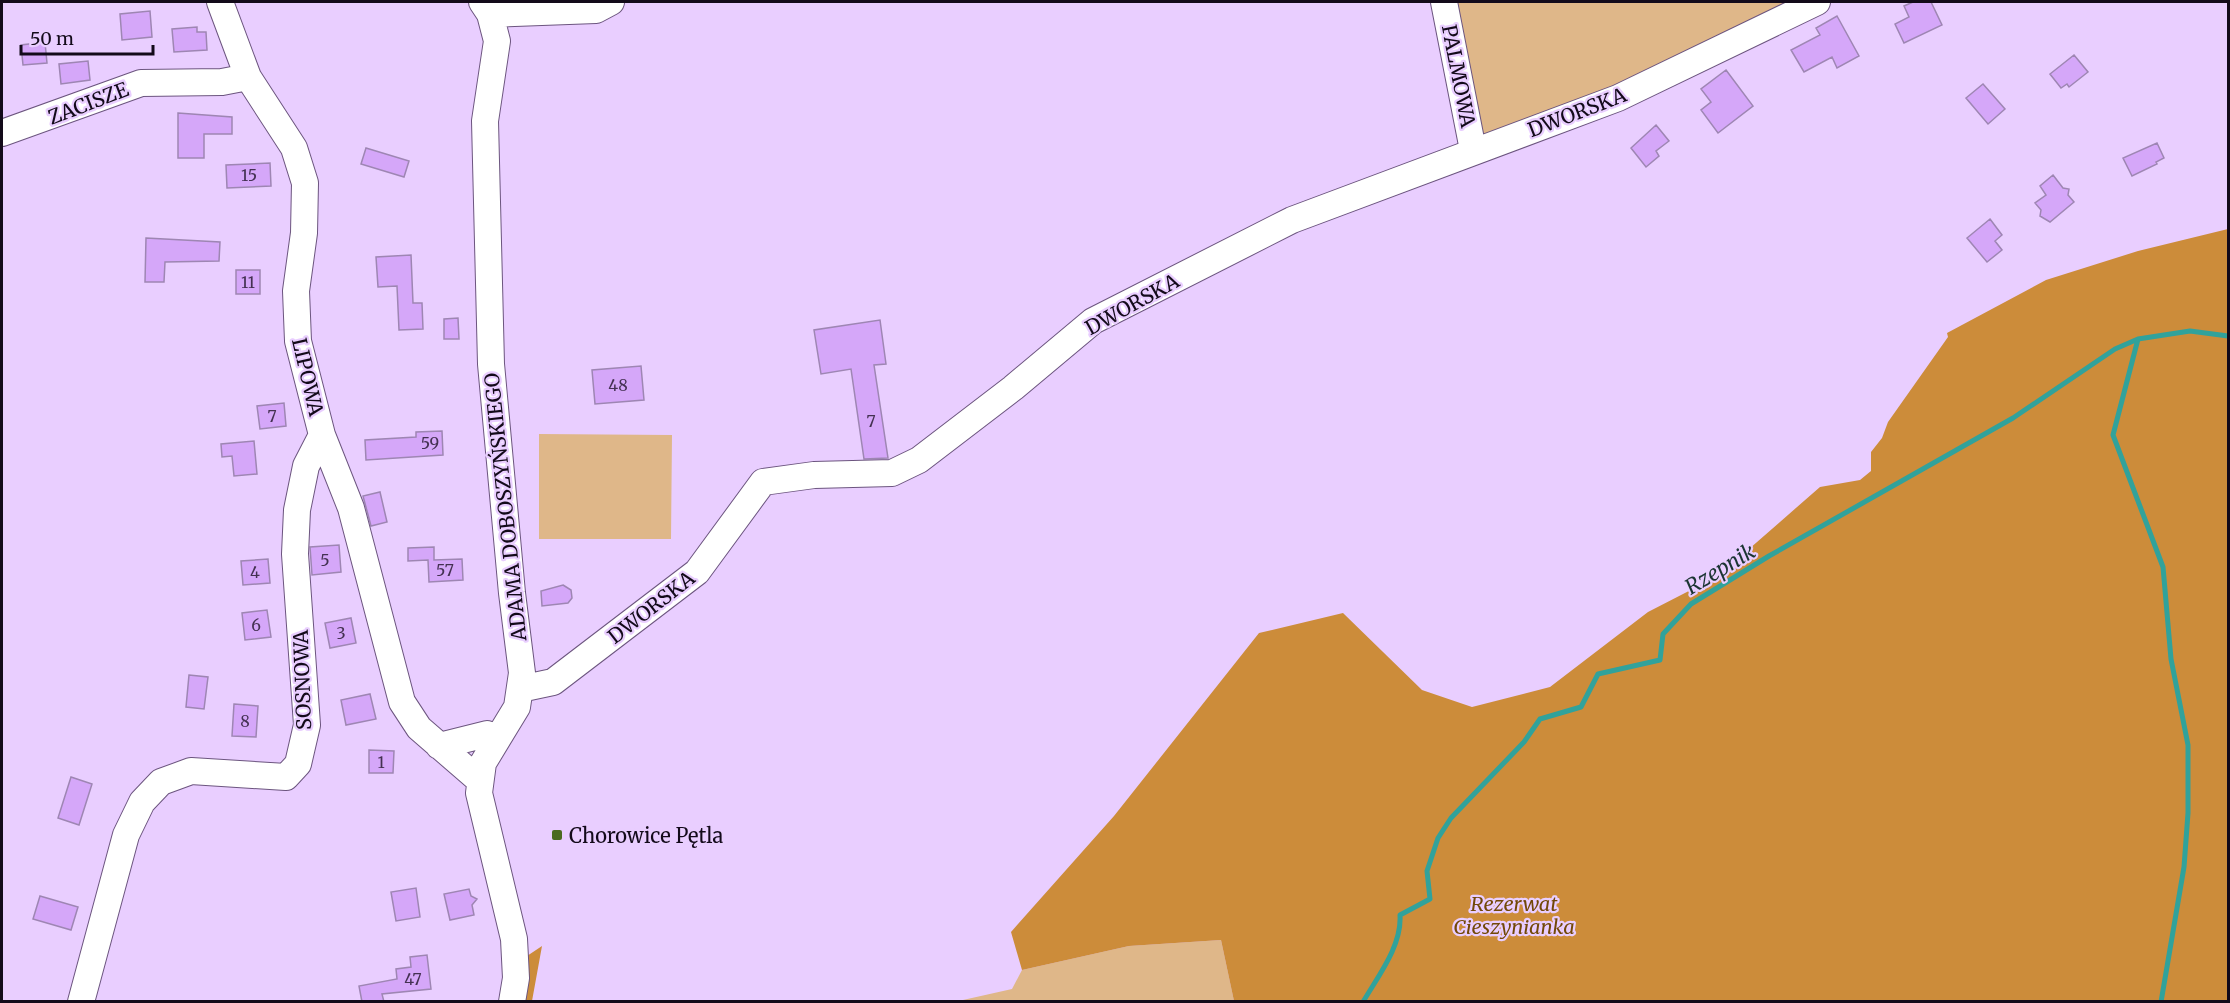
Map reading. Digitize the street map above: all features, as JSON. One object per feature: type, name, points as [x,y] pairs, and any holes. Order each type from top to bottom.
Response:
[{"type":"street","name":"LIPOWA","points":[[220,2],[248,77],[294,148],[305,183],[304,233],[296,291],[298,341],[322,435],[351,508],[402,702],[419,728],[479,780]]},
{"type":"street","points":[[486,8],[596,10],[611,2]]},
{"type":"street","name":"PALMOWA","points":[[1444,2],[1473,150]]},
{"type":"street","name":"DWORSKA","points":[[520,689],[553,682],[697,572],[763,482],[814,475],[892,472],[919,460],[1013,388],[1093,321],[1292,220],[1473,150],[1618,98],[1817,2]]},
{"type":"street","name":"ADAMA DOBOSZYŃSKIEGO","points":[[486,8],[496,41],[485,121],[489,327],[512,593],[522,674],[517,707],[496,738],[483,763],[479,793],[497,876],[514,939],[516,978],[512,1002]]},
{"type":"street","name":"ZACISZE","points":[[2,133],[141,84],[222,82],[248,77]]},
{"type":"street","name":"SOSNOWA","points":[[81,1002],[126,835],[142,802],[161,782],[191,771],[286,777],[298,764],[307,725],[295,554],[297,510],[306,466],[322,435]]},
{"type":"street","points":[[440,746],[488,734],[496,738]]},
{"type":"shaded area","points":[[1449,2],[1794,2],[1586,105],[1482,140]]},
{"type":"shaded area","points":[[539,434],[672,435],[671,539],[539,539]]},
{"type":"shaded area","points":[[1221,940],[1234,1001],[954,1002],[1012,989],[1022,970],[1129,946]]},
{"type":"green space","name":"Rezerwat Cieszynianka","points":[[2228,229],[2228,1001],[1234,1001],[1221,940],[1129,946],[1022,970],[1011,932],[1114,816],[1259,633],[1343,613],[1422,690],[1472,707],[1550,687],[1648,612],[1718,576],[1820,487],[1860,480],[1871,471],[1871,452],[1882,438],[1888,422],[1948,337],[1947,333],[2046,280],[2138,251]]},
{"type":"green space","points":[[542,946],[532,1001],[519,1002],[524,958]]},
{"type":"building","points":[[1913,2],[1931,2],[1942,25],[1904,43],[1895,24],[1909,17],[1904,6]]},
{"type":"building","points":[[150,11],[152,37],[122,40],[120,14]]},
{"type":"building","points":[[1837,16],[1859,56],[1837,68],[1832,57],[1804,72],[1791,50],[1820,35],[1816,28]]},
{"type":"building","points":[[197,27],[197,32],[206,32],[207,50],[174,52],[172,29]]},
{"type":"building","points":[[45,42],[47,63],[23,65],[21,45]]},
{"type":"building","points":[[2074,55],[2088,72],[2069,87],[2067,84],[2061,88],[2050,74]]},
{"type":"building","points":[[88,61],[90,80],[61,84],[59,64]]},
{"type":"building","points":[[1726,70],[1753,106],[1718,133],[1701,110],[1711,102],[1701,89]]},
{"type":"building","points":[[1983,84],[2005,109],[1988,124],[1966,98]]},
{"type":"building","points":[[178,113],[232,117],[232,134],[204,134],[204,158],[178,158]]},
{"type":"building","points":[[1656,125],[1669,141],[1656,151],[1659,156],[1646,167],[1631,148]]},
{"type":"building","points":[[2157,143],[2164,158],[2132,176],[2123,158]]},
{"type":"building","points":[[366,148],[409,161],[404,177],[361,164]]},
{"type":"building","points":[[270,163],[271,186],[227,188],[226,165]]},
{"type":"building","points":[[2053,175],[2063,188],[2069,189],[2068,195],[2074,202],[2050,222],[2040,216],[2041,210],[2035,203],[2046,195],[2040,186]]},
{"type":"building","points":[[1990,219],[2002,235],[1995,241],[2002,250],[1987,262],[1967,238]]},
{"type":"building","points":[[146,238],[220,242],[219,261],[165,262],[164,282],[145,282]]},
{"type":"building","points":[[411,255],[413,303],[422,303],[423,329],[399,330],[397,286],[378,287],[376,257]]},
{"type":"building","points":[[236,270],[260,270],[260,294],[236,294]]},
{"type":"building","points":[[458,318],[459,339],[444,339],[444,319]]},
{"type":"building","points":[[880,320],[886,364],[874,365],[888,458],[864,459],[851,369],[821,374],[814,330]]},
{"type":"building","points":[[641,366],[644,400],[595,404],[592,370]]},
{"type":"building","points":[[284,403],[286,426],[260,429],[257,406]]},
{"type":"building","points":[[442,431],[443,455],[366,460],[365,440],[416,437],[416,432]]},
{"type":"building","points":[[254,441],[257,474],[234,476],[232,456],[222,457],[221,444]]},
{"type":"building","points":[[380,492],[387,522],[371,526],[363,496]]},
{"type":"building","points":[[339,545],[341,572],[312,575],[310,547]]},
{"type":"building","points":[[434,547],[434,560],[462,559],[463,580],[429,582],[428,560],[408,561],[408,548]]},
{"type":"building","points":[[268,559],[270,583],[243,585],[241,561]]},
{"type":"building","points":[[563,585],[571,590],[572,598],[568,603],[542,606],[541,591]]},
{"type":"building","points":[[267,610],[271,637],[245,640],[242,613]]},
{"type":"building","points":[[351,618],[356,643],[330,648],[325,623]]},
{"type":"building","points":[[189,675],[208,677],[204,709],[186,707]]},
{"type":"building","points":[[370,694],[376,719],[346,725],[341,700]]},
{"type":"building","points":[[234,704],[258,706],[256,737],[232,736]]},
{"type":"building","points":[[369,750],[394,751],[393,773],[369,773]]},
{"type":"building","points":[[71,777],[92,784],[79,825],[58,818]]},
{"type":"building","points":[[416,888],[420,917],[396,921],[391,892]]},
{"type":"building","points":[[469,889],[471,896],[477,899],[472,905],[474,915],[450,920],[444,894]]},
{"type":"building","points":[[40,896],[78,907],[71,930],[33,919]]},
{"type":"building","points":[[427,955],[431,989],[382,994],[384,1002],[362,1002],[359,986],[397,979],[396,969],[411,967],[410,957]]},
{"type":"waterway","name":"Rzepnik","points":[[1363,1002],[1393,949],[1400,927],[1400,915],[1430,899],[1427,871],[1438,838],[1451,818],[1524,742],[1540,719],[1581,707],[1598,674],[1660,660],[1663,634],[1691,604],[1769,556],[2013,418],[2115,349],[2138,339],[2190,331],[2228,336]]},
{"type":"waterway","points":[[2138,339],[2113,435],[2163,567],[2171,659],[2188,745],[2188,813],[2184,867],[2161,1002]]},
{"type":"place","name":"Chorowice Pętla","points":[[557,835]]}]
